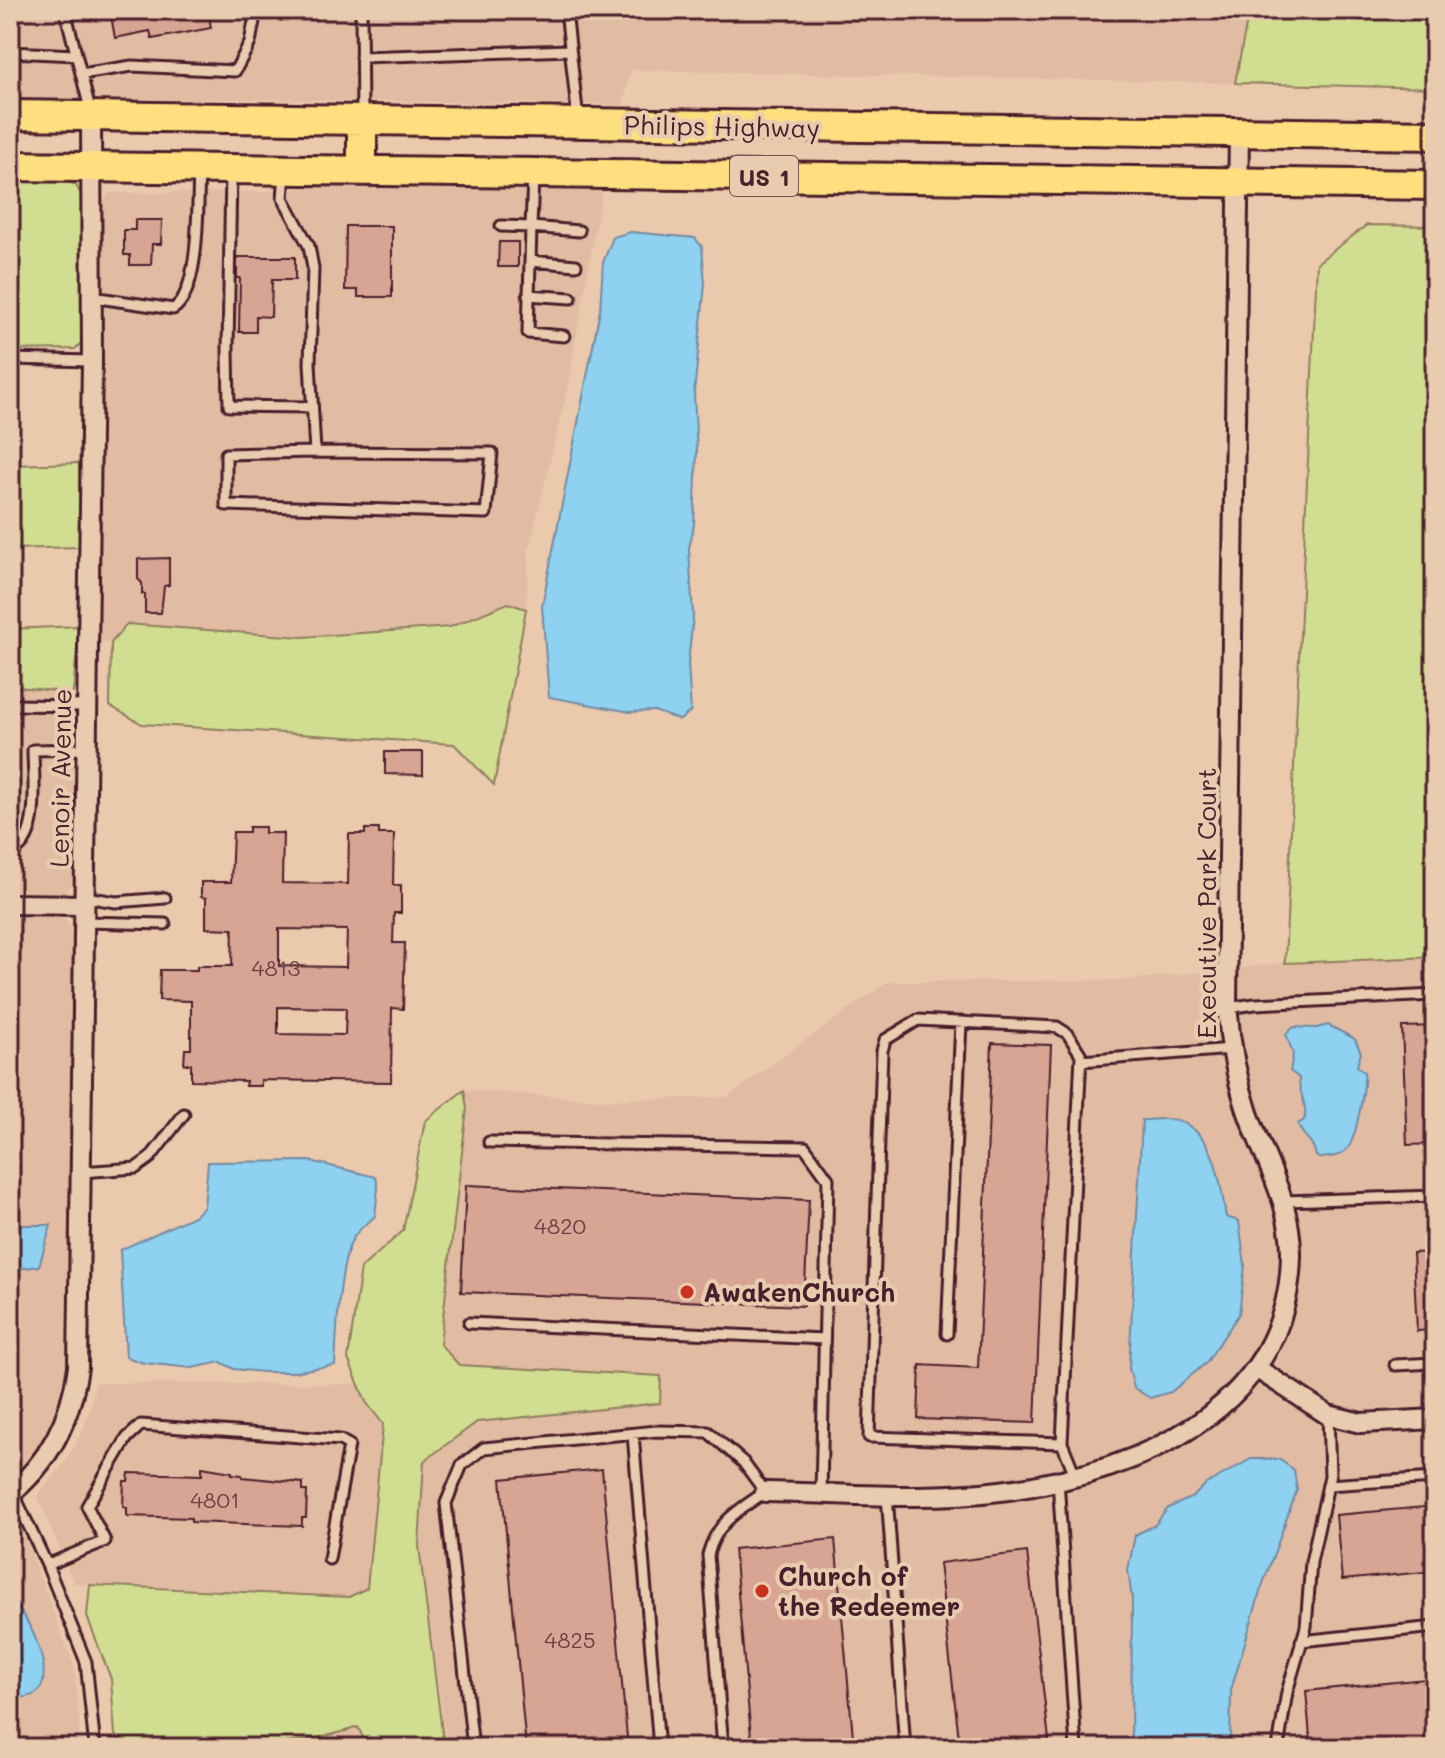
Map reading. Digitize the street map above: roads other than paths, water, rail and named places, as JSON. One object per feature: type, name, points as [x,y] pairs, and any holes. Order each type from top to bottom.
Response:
[{"type":"main road","name":"Philips Highway","points":[[10,115],[1435,135]]},
{"type":"main road","points":[[362,120],[362,170]]},
{"type":"main road","name":"Philips Highway","points":[[10,166],[1435,185]]},
{"type":"street","name":"Lenoir Avenue","points":[[11,1493],[30,1476],[58,1436],[74,1395],[78,1367],[92,361],[91,117]]},
{"type":"street","name":"Executive Park Court","points":[[765,1492],[951,1495],[1001,1491],[1067,1478],[1164,1446],[1190,1431],[1242,1388],[1274,1337],[1287,1293],[1291,1256],[1284,1201],[1248,1113],[1232,1049],[1228,1008],[1239,133]]},
{"type":"street","points":[[10,904],[84,908]]},
{"type":"street","points":[[1256,1368],[1328,1415],[1361,1423],[1435,1419]]},
{"type":"lane","points":[[65,10],[91,117]]},
{"type":"lane","points":[[81,74],[132,66],[235,71],[250,43],[256,10]]},
{"type":"lane","points":[[361,10],[362,120]]},
{"type":"lane","points":[[566,10],[578,124]]},
{"type":"lane","points":[[361,57],[570,50]]},
{"type":"lane","points":[[10,52],[76,55]]},
{"type":"lane","points":[[92,297],[173,309],[181,304],[192,272],[199,168]]},
{"type":"lane","points":[[231,169],[229,406],[312,407]]},
{"type":"lane","points":[[285,169],[283,198],[309,246],[313,268],[310,363],[315,452]]},
{"type":"lane","points":[[533,173],[528,333],[564,336]]},
{"type":"lane","points":[[501,226],[579,231]]},
{"type":"lane","points":[[530,261],[576,265]]},
{"type":"lane","points":[[528,295],[571,298]]},
{"type":"lane","points":[[10,359],[92,361]]},
{"type":"lane","points":[[315,452],[492,453],[486,513],[226,505],[226,454],[315,452]]},
{"type":"lane","points":[[10,705],[86,706]]},
{"type":"lane","points":[[10,852],[23,845],[32,828],[33,750],[86,749]]},
{"type":"lane","points":[[84,908],[165,898]]},
{"type":"lane","points":[[84,908],[165,924]]},
{"type":"lane","points":[[1228,1008],[1435,995]]},
{"type":"lane","points":[[1062,1443],[869,1437],[882,1051],[885,1040],[918,1020],[1057,1027],[1068,1034],[1081,1055],[1062,1443],[1067,1478],[1076,1748]]},
{"type":"lane","points":[[947,1334],[961,1022]]},
{"type":"lane","points":[[1081,1061],[1232,1049]]},
{"type":"lane","points":[[81,1172],[136,1168],[150,1158],[184,1114]]},
{"type":"lane","points":[[489,1142],[805,1147],[828,1179],[821,1493]]},
{"type":"lane","points":[[1284,1201],[1435,1196]]},
{"type":"lane","points":[[469,1323],[824,1339]]},
{"type":"lane","points":[[1395,1365],[1435,1363]]},
{"type":"lane","points":[[1278,1748],[1287,1692],[1306,1627],[1311,1562],[1328,1485],[1328,1415]]},
{"type":"lane","points":[[47,1565],[105,1541],[87,1506],[127,1438],[141,1425],[340,1440],[349,1445],[329,1559]]},
{"type":"lane","points":[[473,1748],[446,1503],[462,1465],[484,1448],[633,1434],[708,1432],[743,1462],[765,1492],[727,1517],[712,1539],[708,1555],[723,1748]]},
{"type":"lane","points":[[633,1434],[659,1748]]},
{"type":"lane","points":[[1328,1485],[1435,1478]]},
{"type":"lane","points":[[11,1493],[47,1565],[86,1662],[95,1748]]},
{"type":"lane","points":[[887,1494],[905,1748]]},
{"type":"lane","points":[[1301,1641],[1435,1627]]},
{"type":"water","points":[[631,232],[695,238],[702,247],[705,284],[694,394],[697,452],[694,525],[689,548],[693,617],[688,663],[691,711],[680,720],[654,711],[630,712],[549,697],[542,606],[600,310],[603,263],[613,237]]},
{"type":"water","points":[[1328,1025],[1355,1039],[1361,1053],[1357,1066],[1364,1072],[1364,1079],[1357,1123],[1348,1148],[1339,1155],[1319,1158],[1298,1124],[1304,1120],[1305,1110],[1299,1078],[1290,1071],[1293,1054],[1286,1034],[1294,1027]]},
{"type":"water","points":[[1142,1120],[1175,1120],[1202,1137],[1214,1162],[1226,1217],[1239,1221],[1245,1265],[1239,1314],[1206,1363],[1171,1392],[1150,1398],[1134,1388],[1129,1368]]},
{"type":"water","points":[[310,1161],[376,1177],[378,1188],[375,1216],[356,1234],[345,1260],[335,1365],[293,1372],[263,1372],[234,1369],[221,1362],[192,1368],[144,1363],[126,1357],[120,1250],[194,1216],[204,1207],[208,1162]]},
{"type":"water","points":[[10,1225],[51,1225],[39,1266],[10,1270]]},
{"type":"water","points":[[1251,1459],[1279,1459],[1294,1470],[1297,1490],[1260,1592],[1231,1690],[1230,1748],[1131,1748],[1132,1599],[1128,1570],[1135,1535],[1155,1525],[1168,1508],[1193,1497],[1206,1484]]},
{"type":"water","points":[[10,1600],[32,1631],[44,1675],[42,1686],[35,1694],[10,1699]]},
{"type":"place","name":"AwakenChurch","points":[[687,1292]]},
{"type":"place","name":"Church of the Redeemer","points":[[762,1591]]}]
